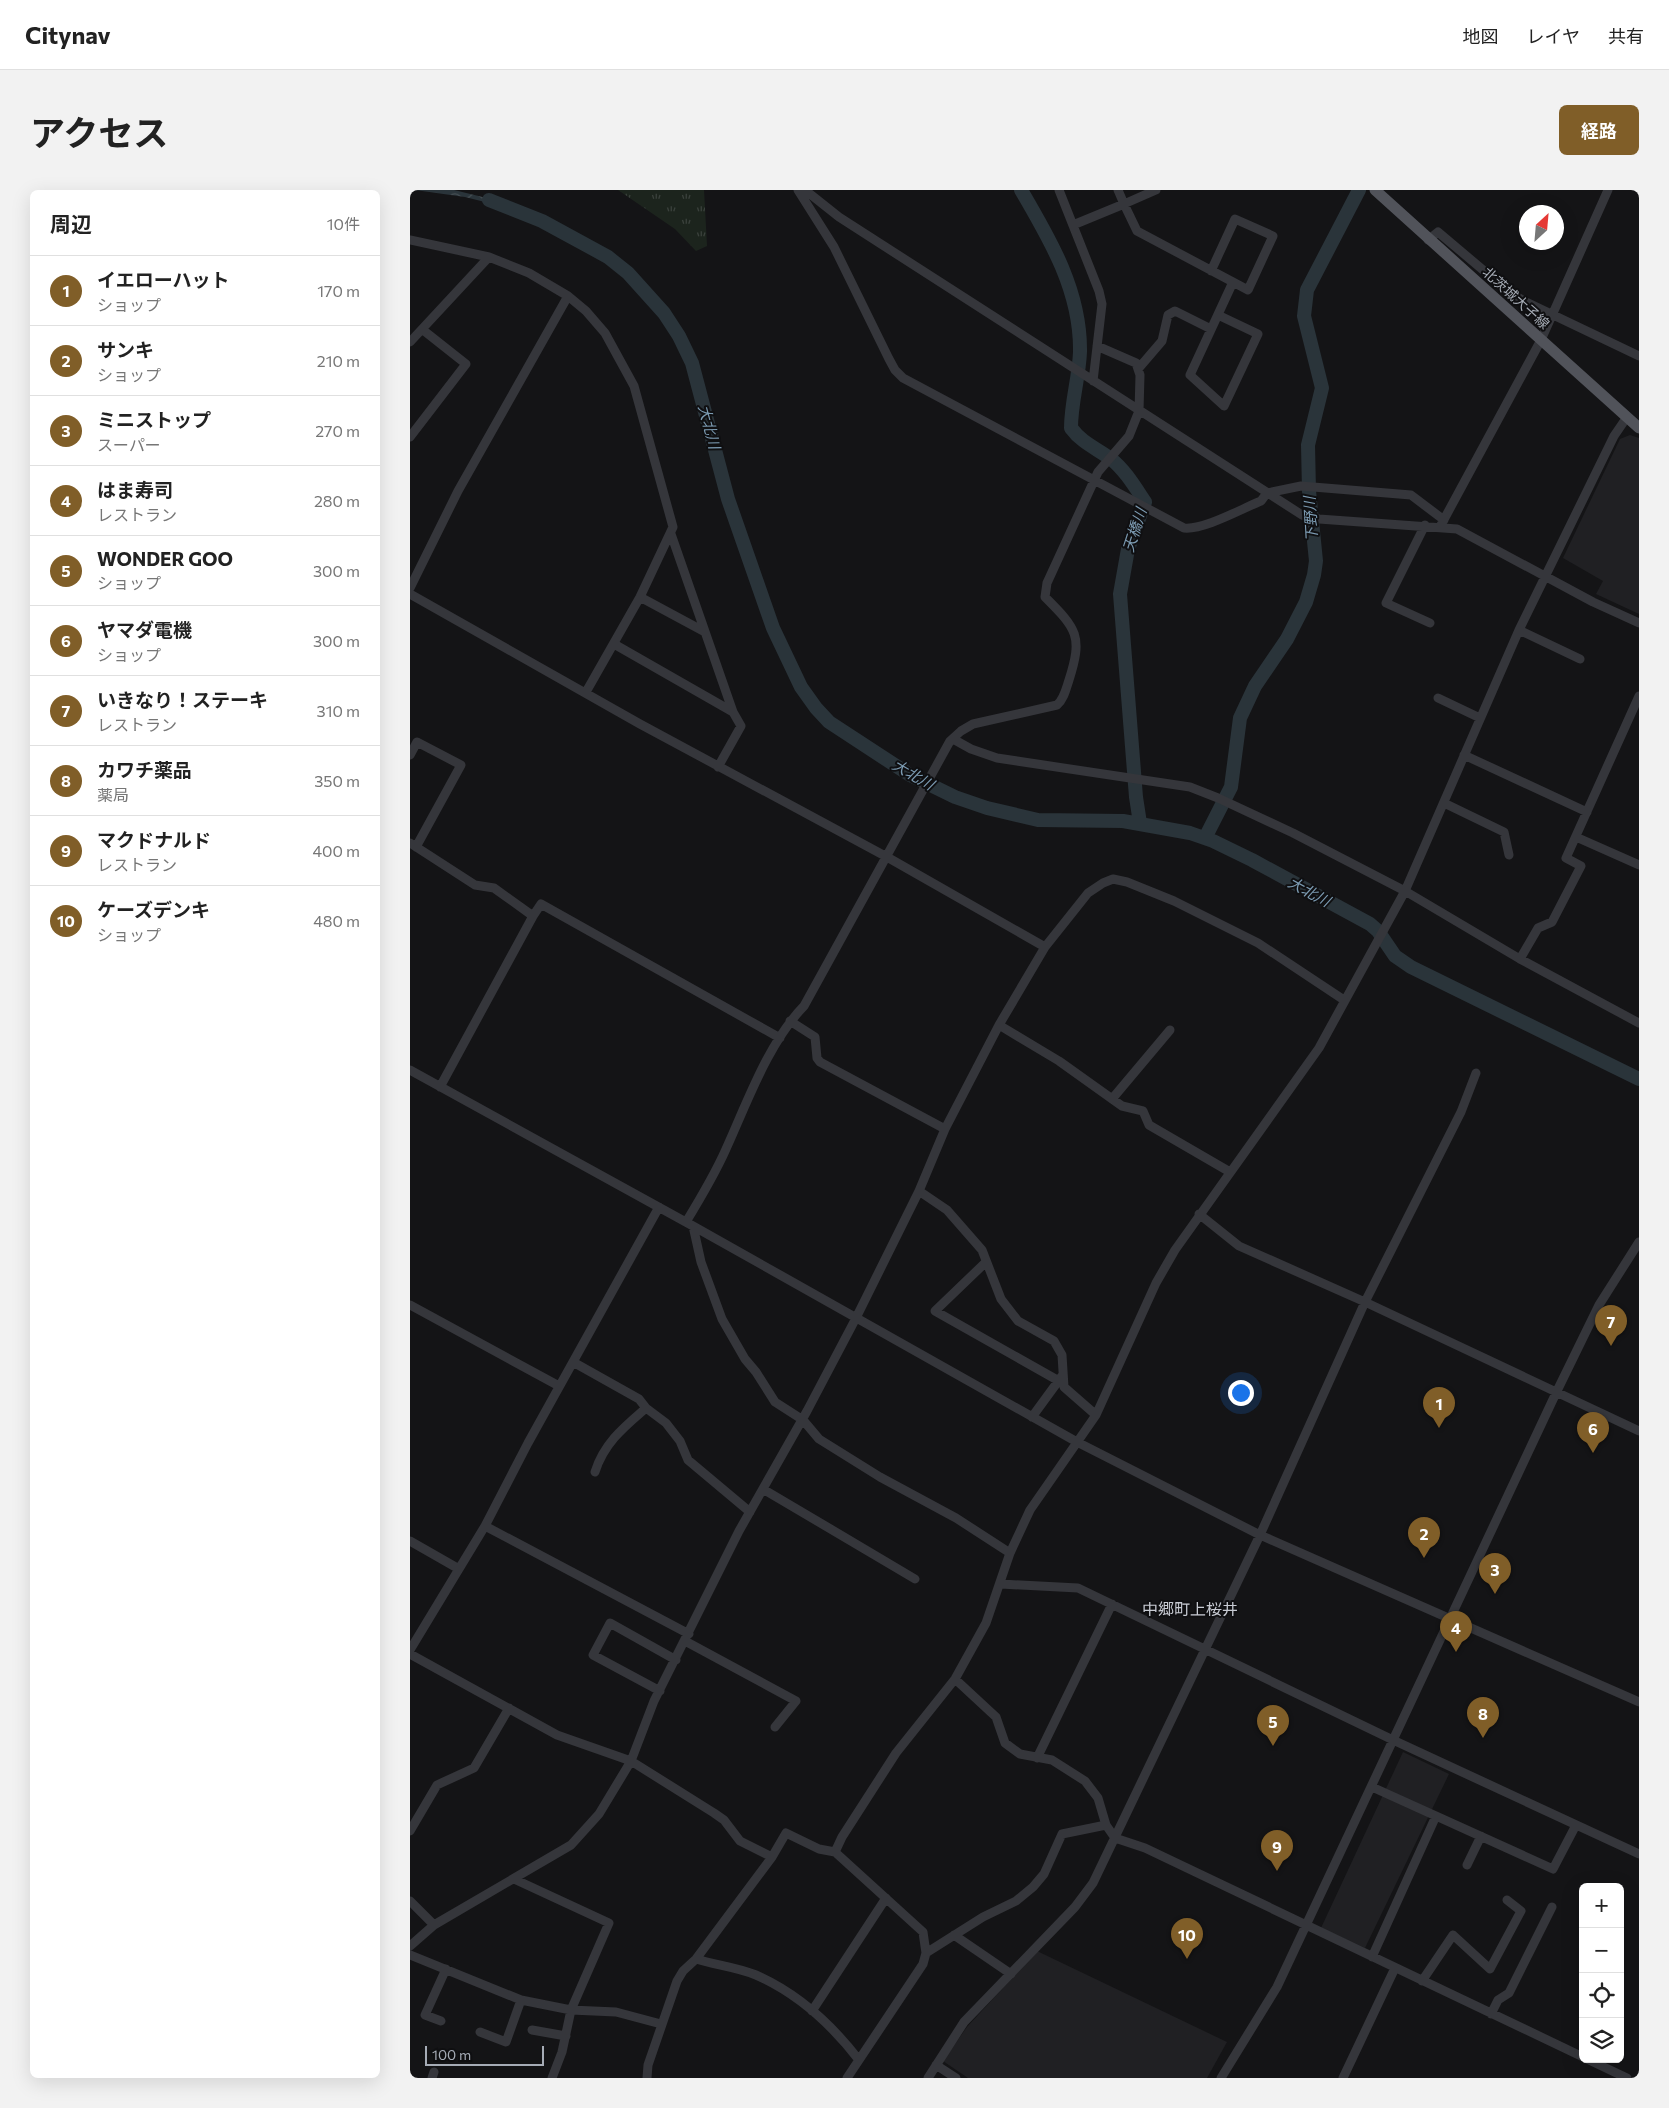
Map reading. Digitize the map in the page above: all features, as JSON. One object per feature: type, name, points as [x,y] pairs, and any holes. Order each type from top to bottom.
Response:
[{"type":"main road","name":"北茨城大子線","points":[[1375,190],[1428,240],[1639,428]]},
{"type":"street","points":[[798,190],[834,247],[895,370],[903,378],[1184,528],[1191,529],[1260,500],[1267,493],[1300,486],[1411,495],[1442,523],[1467,534],[1593,602],[1639,623]]},
{"type":"street","points":[[805,190],[839,217],[1287,507],[1312,517],[1424,525],[1442,523]]},
{"type":"street","points":[[1059,190],[1099,291],[1102,304],[1093,381]]},
{"type":"street","points":[[1118,190],[1136,231],[1211,271],[1248,290],[1273,236],[1235,218],[1211,271]]},
{"type":"street","points":[[1073,225],[1156,190]]},
{"type":"street","points":[[1442,523],[1541,340],[1608,190]]},
{"type":"street","points":[[1428,240],[1438,232],[1508,290],[1552,316],[1639,356]]},
{"type":"street","points":[[410,240],[489,257],[529,273],[568,296],[605,333],[634,386],[673,527],[640,597],[586,692]]},
{"type":"street","points":[[410,342],[489,257]]},
{"type":"street","points":[[1218,315],[1258,334],[1224,406],[1190,375],[1233,282]]},
{"type":"street","points":[[410,588],[458,491],[568,296]]},
{"type":"street","points":[[1138,368],[1162,341],[1168,315],[1175,311],[1211,329]]},
{"type":"street","points":[[410,437],[466,364],[423,330]]},
{"type":"street","points":[[1010,1554],[956,1518],[880,1477],[819,1438],[802,1420],[775,1402],[756,1372],[745,1359],[726,1327],[701,1262],[689,1224],[727,1149],[733,1130],[780,1038],[790,1021],[804,1006],[902,832],[951,740],[961,730],[973,724],[1061,702],[1077,655],[1077,640],[1065,617],[1044,597],[1047,583],[1093,480],[1129,436],[1139,411],[1140,375],[1136,363],[1097,346]]},
{"type":"street","points":[[835,1852],[842,1837],[896,1754],[955,1679],[986,1623],[1010,1554],[1030,1510],[1096,1415],[1156,1283],[1199,1214],[1319,1048],[1403,894],[1519,630],[1614,436],[1627,417]]},
{"type":"street","points":[[1424,525],[1386,603],[1430,623]]},
{"type":"street","points":[[671,534],[733,712],[741,726],[718,766]]},
{"type":"street","points":[[410,594],[718,766],[887,857],[1045,947]]},
{"type":"street","points":[[640,597],[705,632]]},
{"type":"street","points":[[1519,630],[1580,659]]},
{"type":"street","points":[[614,644],[733,712]]},
{"type":"street","points":[[1520,959],[1538,928],[1552,922],[1581,866],[1566,858],[1639,696]]},
{"type":"street","points":[[1438,698],[1480,718]]},
{"type":"street","points":[[951,740],[997,758],[1190,787],[1228,802],[1293,833],[1639,1024]]},
{"type":"street","points":[[410,755],[417,742],[461,765],[413,845],[474,885],[494,888],[532,916]]},
{"type":"street","points":[[1464,755],[1587,812]]},
{"type":"street","points":[[1444,803],[1504,832],[1509,855]]},
{"type":"street","points":[[1576,837],[1639,865]]},
{"type":"street","points":[[410,1946],[434,1925],[571,1844],[583,1834],[599,1814],[631,1761],[660,1691],[750,1512],[802,1420],[856,1318],[919,1191],[946,1129],[999,1024],[1045,947],[1088,893],[1113,879],[1127,882],[1174,901],[1258,943],[1346,996]]},
{"type":"street","points":[[440,1087],[532,916],[541,904],[780,1038]]},
{"type":"street","points":[[790,1021],[815,1037],[816,1058],[820,1062],[946,1129]]},
{"type":"street","points":[[999,1024],[1059,1061],[1122,1106],[1144,1111],[1150,1124],[1230,1172]]},
{"type":"street","points":[[1112,1099],[1170,1030]]},
{"type":"street","points":[[410,1070],[659,1207],[1077,1442],[1260,1535],[1639,1702]]},
{"type":"street","points":[[928,2078],[964,2022],[1075,1907],[1094,1882],[1260,1535],[1365,1302],[1461,1112],[1476,1073]]},
{"type":"street","points":[[919,1191],[947,1210],[982,1250],[1001,1300],[1018,1321],[1054,1341],[1062,1356],[1061,1377],[1064,1387],[1096,1415]]},
{"type":"street","points":[[410,1650],[485,1526],[559,1386],[659,1207]]},
{"type":"street","points":[[1199,1214],[1239,1246],[1365,1302],[1639,1431]]},
{"type":"street","points":[[1221,2078],[1276,1987],[1306,1926],[1598,1305],[1639,1242]]},
{"type":"street","points":[[986,1262],[936,1311],[1061,1377]]},
{"type":"street","points":[[410,1305],[559,1386]]},
{"type":"street","points":[[573,1362],[639,1399],[646,1408],[666,1423],[680,1441],[688,1460],[750,1512]]},
{"type":"street","points":[[1032,1417],[1061,1377]]},
{"type":"street","points":[[594,1472],[599,1458],[614,1436],[646,1408]]},
{"type":"street","points":[[763,1489],[916,1579]]},
{"type":"street","points":[[485,1526],[687,1638],[796,1702],[775,1727]]},
{"type":"street","points":[[410,1541],[459,1569]]},
{"type":"street","points":[[1001,1584],[1078,1588],[1394,1740],[1639,1854]]},
{"type":"street","points":[[1037,1758],[1112,1604]]},
{"type":"street","points":[[660,1691],[593,1655],[610,1623],[676,1660]]},
{"type":"street","points":[[410,1654],[557,1735],[631,1761],[714,1812],[724,1820],[740,1841],[772,1857]]},
{"type":"street","points":[[955,1679],[996,1717],[1005,1743],[1020,1754],[1052,1760],[1085,1780],[1098,1798],[1106,1825],[1114,1838],[1145,1848],[1579,2055]]},
{"type":"street","points":[[410,1831],[436,1785],[474,1768],[509,1708]]},
{"type":"street","points":[[1372,1787],[1553,1869],[1576,1825]]},
{"type":"street","points":[[1372,1957],[1436,1816]]},
{"type":"street","points":[[926,1952],[1016,1901],[1044,1874],[1062,1834],[1106,1825]]},
{"type":"street","points":[[647,2078],[648,2065],[661,2024],[683,1971],[696,1960],[772,1857],[786,1833],[819,1849],[835,1852],[923,1932],[926,1952],[923,1964],[847,2078]]},
{"type":"street","points":[[1467,1865],[1481,1836]]},
{"type":"street","points":[[514,1879],[609,1923],[571,2010],[562,2052],[552,2078]]},
{"type":"street","points":[[812,2011],[886,1898]]},
{"type":"street","points":[[1422,1981],[1453,1935],[1490,1969],[1521,1911],[1507,1900]]},
{"type":"street","points":[[410,1901],[434,1925]]},
{"type":"street","points":[[1492,2014],[1498,2000],[1509,1994],[1552,1907]]},
{"type":"street","points":[[954,1935],[1011,1974]]},
{"type":"street","points":[[410,1954],[521,2000],[571,2010],[616,2012],[661,2024]]},
{"type":"street","points":[[696,1960],[755,1975],[812,2011],[840,2036],[859,2060]]},
{"type":"street","points":[[1343,2078],[1394,1968]]},
{"type":"street","points":[[440,2021],[425,2015],[446,1969]]},
{"type":"street","points":[[480,2032],[506,2042],[521,2000]]},
{"type":"street","points":[[532,2030],[566,2036]]},
{"type":"street","points":[[1595,2063],[1627,2078]]},
{"type":"street","points":[[936,2065],[956,2078]]},
{"type":"shaded area","points":[[1630,435],[1639,438],[1639,614],[1596,594],[1603,581],[1563,558],[1620,439]]},
{"type":"shaded area","points":[[1403,1752],[1449,1774],[1365,1948],[1321,1928]]},
{"type":"shaded area","points":[[1037,1951],[1227,2042],[1207,2078],[968,2078],[943,2061],[967,2027]]},
{"type":"green space","points":[[618,190],[704,190],[707,246],[696,251],[675,229]]},
{"type":"water","points":[[415,190],[454,190],[507,203],[505,207],[465,197]]},
{"type":"waterway","name":"天橋川","points":[[1021,190],[1053,248],[1070,288],[1075,309],[1079,330],[1080,352],[1071,428],[1085,442],[1116,463],[1130,479],[1145,502],[1128,549],[1120,594],[1136,797],[1140,823]]},
{"type":"waterway","name":"下野川","points":[[1205,838],[1231,787],[1240,718],[1255,686],[1287,639],[1306,602],[1314,575],[1316,561],[1309,491],[1308,445],[1322,388],[1304,316],[1307,290],[1359,190]]},
{"type":"waterway","name":"大北川","points":[[489,200],[542,221],[608,257],[628,273],[664,313],[679,336],[692,363],[728,499],[773,628],[801,687],[829,722],[910,775],[955,797],[987,808],[1038,820],[1123,821],[1190,833],[1213,841],[1370,924],[1378,931],[1395,956],[1411,967],[1639,1079]]},
{"type":"place","name":"いきなり！ステーキ","points":[[1611,1346]]},
{"type":"place","name":"イエローハット","points":[[1439,1428]]},
{"type":"place","name":"ヤマダ電機","points":[[1593,1453]]},
{"type":"place","name":"サンキ","points":[[1424,1558]]},
{"type":"place","name":"ミニストップ","points":[[1495,1594]]},
{"type":"place","name":"はま寿司","points":[[1456,1652]]},
{"type":"place","name":"カワチ薬品","points":[[1483,1738]]},
{"type":"place","name":"WONDER GOO","points":[[1273,1746]]},
{"type":"place","name":"マクドナルド","points":[[1277,1871]]},
{"type":"place","name":"ケーズデンキ","points":[[1187,1959]]},
{"type":"district","name":"中郷町上桜井","points":[[1190,1609]]}]
